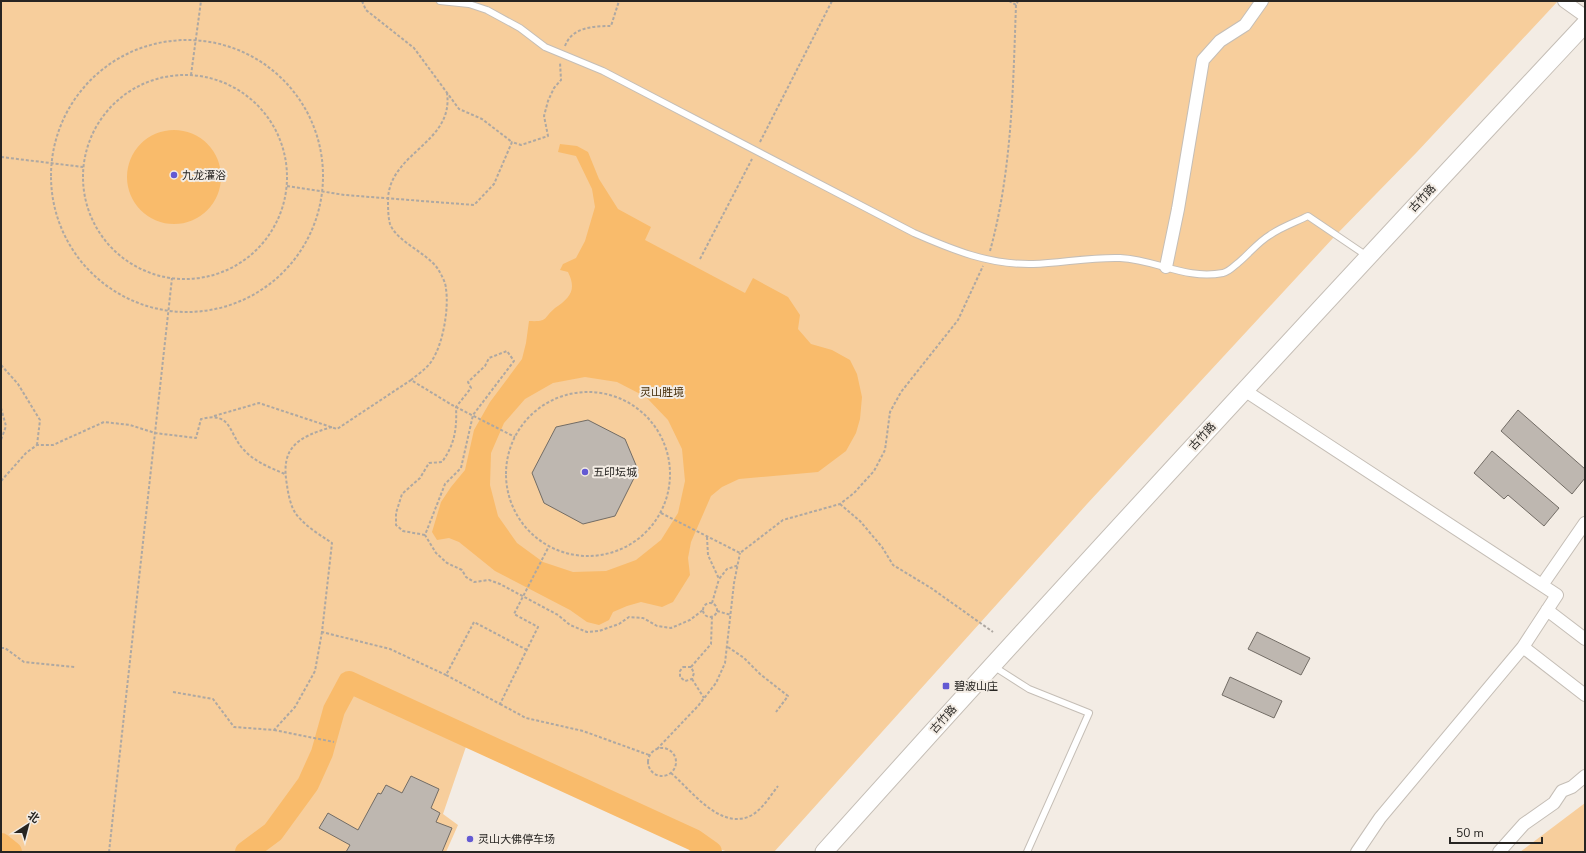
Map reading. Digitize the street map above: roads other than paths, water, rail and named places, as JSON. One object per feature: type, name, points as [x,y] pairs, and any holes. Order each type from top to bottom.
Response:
[{"type":"main road","name":"古竹路","points":[[824,852],[991,666],[1367,256],[1585,24]]},
{"type":"street","points":[[1166,267],[1178,209],[1202,60],[1220,41],[1245,25],[1262,1]]},
{"type":"street","points":[[1564,1],[1585,16]]},
{"type":"street","points":[[1244,390],[1557,595],[1523,647],[1380,818],[1357,852]]},
{"type":"street","points":[[1542,585],[1585,523]]},
{"type":"street","points":[[1547,610],[1585,639]]},
{"type":"street","points":[[1523,647],[1585,695]]},
{"type":"street","points":[[1499,852],[1524,824],[1554,803],[1562,791],[1572,787],[1585,776]]},
{"type":"lane","points":[[440,1],[469,4],[487,10],[520,28],[545,47],[603,71],[914,233],[954,251],[986,261],[1033,264],[1086,259],[1120,258],[1154,262],[1166,267],[1197,275],[1225,273],[1270,235],[1308,216],[1367,256]]},
{"type":"lane","points":[[991,666],[1029,689],[1089,714],[1027,852]]},
{"type":"waterway","points":[[246,852],[273,832],[308,784],[322,753],[334,710],[349,682],[694,840],[711,852]]},
{"type":"waterway","points":[[1,844],[11,852]]},
{"type":"place","name":"九龙灌浴","points":[[174,175]]},
{"type":"place","name":"五印坛城","points":[[585,472]]},
{"type":"place","name":"碧波山庄","points":[[946,686]]},
{"type":"place","name":"灵山大佛停车场","points":[[470,839]]},
{"type":"park label","name":"灵山胜境","points":[[662,392]]}]
